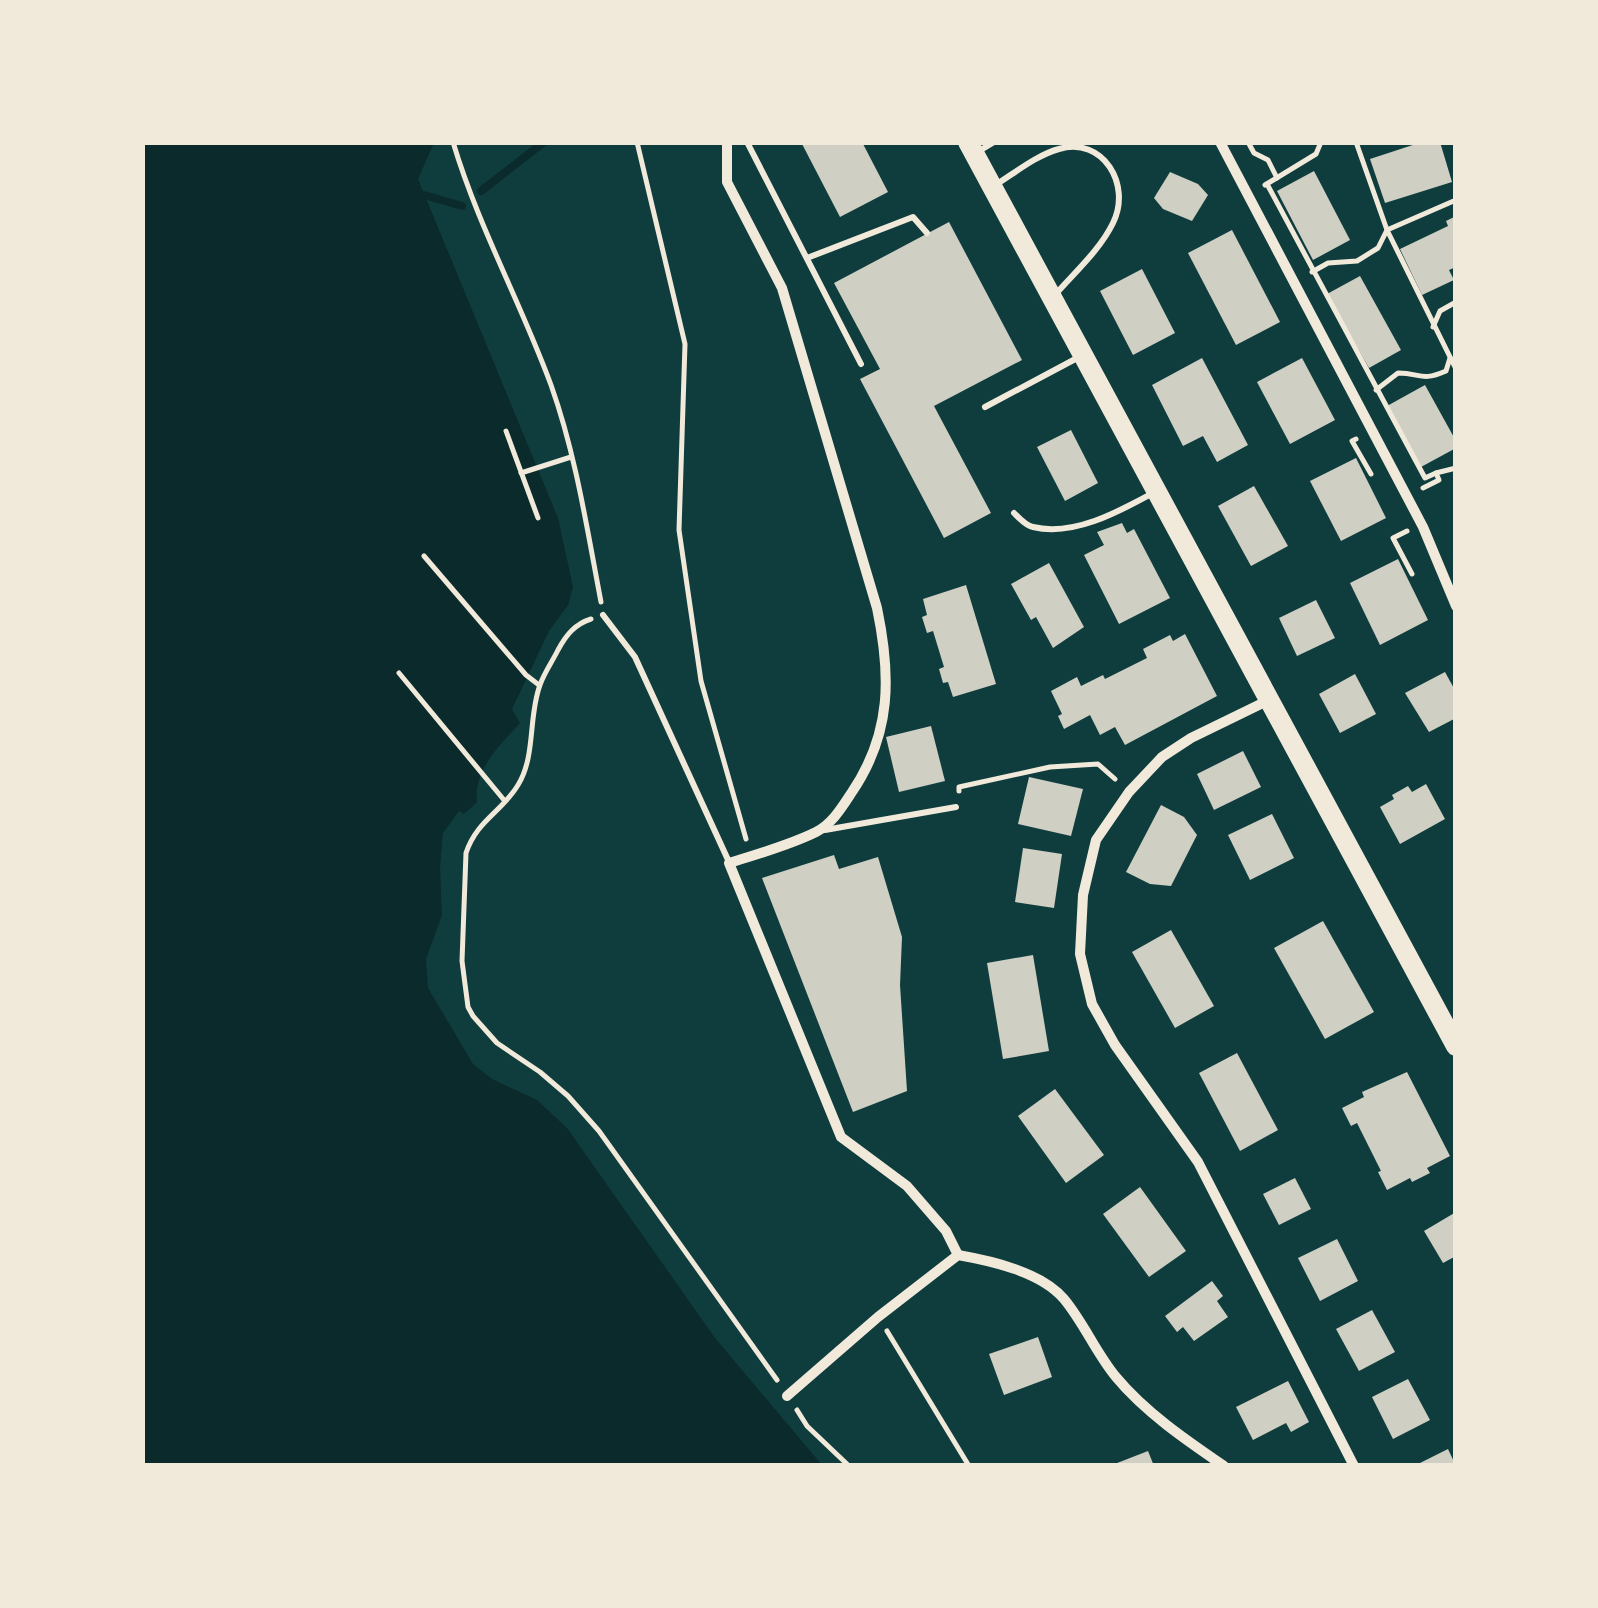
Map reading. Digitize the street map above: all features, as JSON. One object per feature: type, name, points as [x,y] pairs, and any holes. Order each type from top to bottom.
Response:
[{"type":"main road","points":[[971,148],[1456,1046]]},
{"type":"street","points":[[727,142],[727,182],[782,288],[877,608],[887,654],[886,708],[868,769],[836,817],[819,831],[730,863],[841,1137],[907,1186],[946,1231],[958,1255]]},
{"type":"street","points":[[1220,142],[1424,527],[1456,606]]},
{"type":"street","points":[[1269,700],[1162,756],[1128,792],[1096,840],[1082,895],[1080,954],[1092,1004],[1115,1044],[1198,1162],[1354,1466]]},
{"type":"street","points":[[788,1396],[878,1317],[958,1255],[982,1259],[1048,1285],[1062,1297],[1126,1388],[1224,1466]]},
{"type":"lane","points":[[747,142],[861,364]]},
{"type":"lane","points":[[971,148],[994,142]]},
{"type":"lane","points":[[992,188],[1059,149],[1076,147],[1093,152],[1118,177],[1121,200],[1113,223],[1088,259],[1051,299]]},
{"type":"lane","points":[[807,258],[913,217],[927,234]]},
{"type":"lane","points":[[985,408],[1082,356]]},
{"type":"lane","points":[[1014,513],[1030,527],[1066,528],[1115,513],[1156,491]]},
{"type":"lane","points":[[603,615],[635,657],[730,863]]},
{"type":"lane","points":[[819,831],[956,807]]},
{"type":"path","points":[[453,142],[469,196],[550,382],[572,457],[603,615],[578,623],[562,642],[540,686],[517,788],[471,837],[466,853],[462,962],[468,1007],[497,1043],[540,1072],[599,1130],[807,1426],[850,1466]]},
{"type":"path","points":[[637,142],[685,344],[679,530],[702,681],[751,856]]},
{"type":"path","points":[[1248,142],[1254,153],[1268,160],[1277,178]]},
{"type":"path","points":[[1258,189],[1316,154],[1322,142]]},
{"type":"path","points":[[1356,142],[1388,230],[1456,369]]},
{"type":"path","points":[[1266,184],[1425,478],[1456,468]]},
{"type":"path","points":[[1317,269],[1328,263],[1357,261],[1378,248],[1388,230],[1456,200]]},
{"type":"path","points":[[1433,327],[1440,310],[1456,302]]},
{"type":"path","points":[[1380,387],[1398,373],[1422,379],[1432,377],[1446,371],[1450,358]]},
{"type":"path","points":[[506,431],[538,518]]},
{"type":"path","points":[[1354,446],[1371,474]]},
{"type":"path","points":[[521,473],[572,457]]},
{"type":"path","points":[[1424,488],[1440,480],[1436,473]]},
{"type":"path","points":[[1396,537],[1394,541],[1412,574]]},
{"type":"path","points":[[424,556],[526,676],[540,686]]},
{"type":"path","points":[[399,673],[504,800]]},
{"type":"path","points":[[960,786],[1050,767],[1098,764],[1128,792]]},
{"type":"path","points":[[878,1317],[968,1466]]},
{"type":"water","points":[[142,143],[434,143],[418,179],[558,518],[573,587],[568,605],[549,631],[512,709],[520,723],[484,769],[477,802],[464,814],[459,811],[443,833],[442,915],[426,959],[428,988],[473,1064],[492,1079],[537,1100],[567,1128],[715,1338],[822,1465],[143,1465]]},
{"type":"building","points":[[801,142],[862,142],[888,192],[840,217]]},
{"type":"building","points":[[1422,142],[1440,142],[1452,182],[1385,203],[1370,159]]},
{"type":"building","points":[[1314,171],[1350,240],[1313,260],[1277,191]]},
{"type":"building","points":[[1170,172],[1198,184],[1208,195],[1192,221],[1163,209],[1154,198]]},
{"type":"building","points":[[1456,216],[1456,267],[1449,270],[1454,280],[1422,295],[1400,249],[1448,226],[1446,221]]},
{"type":"building","points":[[949,222],[1022,360],[934,406],[991,513],[944,538],[860,379],[880,369],[834,283]]},
{"type":"building","points":[[1232,230],[1280,322],[1236,345],[1188,253]]},
{"type":"building","points":[[1142,269],[1175,333],[1133,355],[1100,291]]},
{"type":"building","points":[[1360,276],[1401,350],[1369,368],[1327,294]]},
{"type":"building","points":[[1202,358],[1248,445],[1217,462],[1203,436],[1183,446],[1152,385]]},
{"type":"building","points":[[1302,358],[1335,420],[1290,444],[1257,382]]},
{"type":"building","points":[[1425,385],[1456,441],[1456,448],[1421,467],[1387,406]]},
{"type":"building","points":[[1071,430],[1098,483],[1065,501],[1037,447]]},
{"type":"building","points":[[1356,458],[1386,518],[1341,541],[1310,481]]},
{"type":"building","points":[[1254,486],[1288,546],[1251,566],[1218,506]]},
{"type":"building","points":[[1122,523],[1127,533],[1134,529],[1170,598],[1119,624],[1084,555],[1104,545],[1097,532]]},
{"type":"building","points":[[1398,559],[1428,620],[1380,645],[1350,583]]},
{"type":"building","points":[[1049,563],[1084,627],[1053,648],[1036,617],[1031,620],[1011,584]]},
{"type":"building","points":[[966,585],[996,684],[953,697],[948,682],[943,683],[939,669],[944,667],[933,631],[927,633],[922,617],[927,615],[923,599]]},
{"type":"building","points":[[1316,600],[1335,638],[1297,656],[1279,618]]},
{"type":"building","points":[[1185,634],[1217,696],[1125,745],[1115,727],[1100,735],[1090,715],[1064,729],[1051,691],[1077,677],[1081,686],[1103,675],[1105,679],[1147,658],[1143,649],[1170,635],[1173,641]]},
{"type":"building","points":[[1445,672],[1456,692],[1456,718],[1429,732],[1405,693]]},
{"type":"building","points":[[1355,674],[1376,714],[1340,733],[1319,694]]},
{"type":"building","points":[[931,726],[945,781],[899,792],[886,737]]},
{"type":"building","points":[[1243,751],[1261,787],[1214,810],[1197,774]]},
{"type":"building","points":[[1029,777],[1083,789],[1071,836],[1018,824]]},
{"type":"building","points":[[1426,784],[1445,819],[1400,844],[1380,807],[1408,786],[1412,792]]},
{"type":"building","points":[[1161,805],[1184,817],[1197,835],[1171,886],[1150,884],[1126,872]]},
{"type":"building","points":[[1272,814],[1294,858],[1250,880],[1228,835]]},
{"type":"building","points":[[1023,848],[1062,854],[1054,908],[1015,902]]},
{"type":"building","points":[[834,855],[839,869],[878,857],[902,937],[900,985],[907,1091],[853,1112],[762,878]]},
{"type":"building","points":[[1323,921],[1374,1012],[1325,1039],[1274,948]]},
{"type":"building","points":[[1171,930],[1214,1006],[1175,1028],[1132,952]]},
{"type":"building","points":[[1033,955],[1049,1051],[1003,1059],[987,963]]},
{"type":"building","points":[[1237,1053],[1278,1130],[1240,1151],[1199,1073]]},
{"type":"building","points":[[1407,1072],[1450,1156],[1427,1168],[1430,1173],[1387,1190],[1357,1123],[1351,1126],[1342,1108],[1364,1097],[1362,1092]]},
{"type":"building","points":[[1055,1089],[1104,1155],[1066,1183],[1018,1116]]},
{"type":"building","points":[[1295,1178],[1311,1209],[1279,1225],[1263,1194]]},
{"type":"building","points":[[1140,1187],[1186,1251],[1149,1277],[1103,1214]]},
{"type":"building","points":[[1456,1212],[1456,1256],[1443,1263],[1424,1231]]},
{"type":"building","points":[[1337,1239],[1358,1281],[1320,1301],[1298,1258]]},
{"type":"building","points":[[1212,1281],[1223,1296],[1217,1301],[1228,1317],[1194,1341],[1183,1327],[1177,1332],[1165,1316]]},
{"type":"building","points":[[1372,1310],[1395,1352],[1359,1371],[1336,1329]]},
{"type":"building","points":[[1038,1337],[1052,1377],[1004,1395],[989,1354]]},
{"type":"building","points":[[1408,1379],[1430,1420],[1393,1439],[1372,1397]]},
{"type":"building","points":[[1288,1381],[1309,1422],[1291,1432],[1286,1423],[1253,1440],[1236,1407]]},
{"type":"building","points":[[1448,1449],[1456,1466],[1414,1466]]},
{"type":"building","points":[[1148,1451],[1154,1466],[1112,1466],[1112,1465]]},
{"type":"waterway","points":[[481,191],[544,142]]},
{"type":"waterway","points":[[424,195],[462,206]]}]
